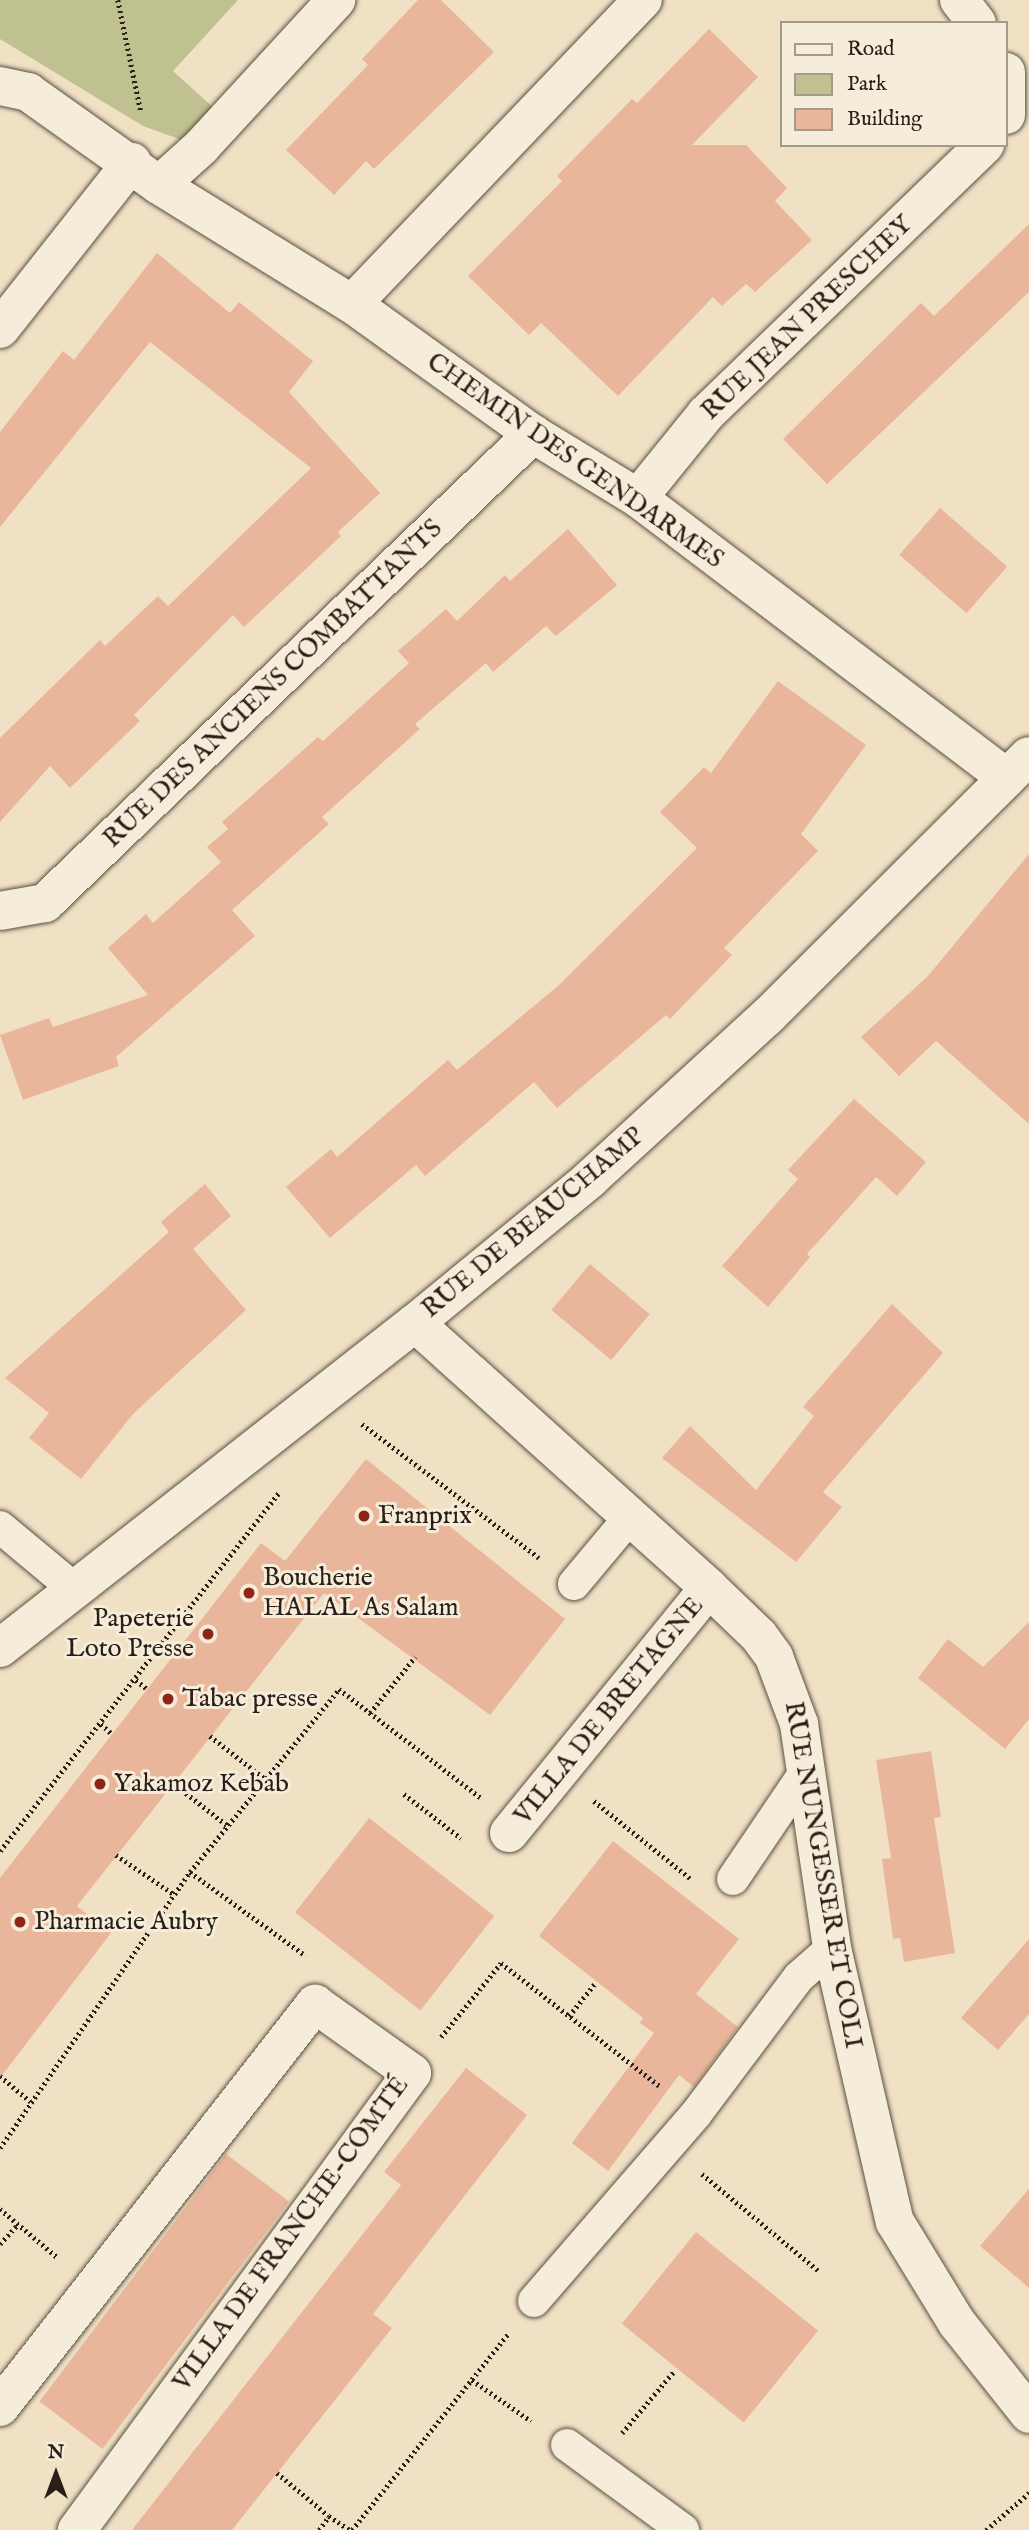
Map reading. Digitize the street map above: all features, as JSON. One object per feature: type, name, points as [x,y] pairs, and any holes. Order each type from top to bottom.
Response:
[{"type":"street","points":[[0,329],[145,173],[201,147],[336,0]]},
{"type":"street","points":[[352,303],[643,0]]},
{"type":"street","points":[[959,0],[976,21]]},
{"type":"street","name":"CHEMIN DES GENDARMES","points":[[0,86],[28,92],[145,173],[352,303],[533,434],[638,498],[1018,767]]},
{"type":"street","name":"RUE JEAN PRESCHEY","points":[[638,498],[706,414],[983,147]]},
{"type":"street","name":"RUE DES ANCIENS COMBATTANTS","points":[[0,911],[45,903],[533,434]]},
{"type":"street","name":"RUE DE BEAUCHAMP","points":[[0,1648],[72,1587],[415,1323],[590,1179],[758,1025],[1018,767]]},
{"type":"street","name":"RUE NUNGESSER ET COLI","points":[[415,1323],[709,1588],[759,1636],[774,1657],[799,1724],[804,1774],[832,1948],[895,2222],[957,2323],[1023,2393]]},
{"type":"street","name":"VILLA DE BRETAGNE","points":[[513,1829],[709,1588]]},
{"type":"street","points":[[0,2407],[315,2004]]},
{"type":"street","name":"VILLA DE FRANCHE-COMTÉ","points":[[77,2530],[412,2073],[315,2004]]},
{"type":"lane","points":[[574,1584],[630,1517]]},
{"type":"lane","points":[[0,1527],[72,1587]]},
{"type":"lane","points":[[733,1878],[804,1774]]},
{"type":"lane","points":[[534,2301],[696,2114],[799,1977],[832,1948]]},
{"type":"lane","points":[[567,2445],[684,2530]]},
{"type":"path","points":[[118,0],[145,173]]},
{"type":"path","points":[[352,1416],[574,1584]]},
{"type":"path","points":[[0,1851],[284,1487]]},
{"type":"path","points":[[370,1713],[415,1657]]},
{"type":"path","points":[[136,1680],[147,1689]]},
{"type":"path","points":[[0,2148],[190,1872],[339,1689],[513,1829]]},
{"type":"path","points":[[101,1724],[112,1734]]},
{"type":"path","points":[[209,1736],[264,1779]]},
{"type":"path","points":[[560,1773],[714,1898],[733,1878]]},
{"type":"path","points":[[173,1783],[227,1825]]},
{"type":"path","points":[[116,1855],[175,1895]]},
{"type":"path","points":[[190,1872],[331,1975],[315,2004]]},
{"type":"path","points":[[412,2073],[501,1963],[696,2114]]},
{"type":"path","points":[[569,2016],[596,1982]]},
{"type":"path","points":[[0,2076],[31,2102]]},
{"type":"path","points":[[669,2145],[820,2272]]},
{"type":"path","points":[[0,2209],[16,2226],[93,2286]]},
{"type":"path","points":[[0,2244],[16,2226]]},
{"type":"path","points":[[276,2473],[351,2530],[534,2301]]},
{"type":"path","points":[[594,2466],[675,2370]]},
{"type":"path","points":[[472,2380],[567,2445]]},
{"type":"path","points":[[986,2530],[1029,2493]]},
{"type":"path","points":[[319,2530],[330,2516]]},
{"type":"green space","points":[[0,0],[238,0],[173,71],[215,109],[201,147],[143,126],[0,39]]},
{"type":"building","points":[[418,0],[441,0],[494,52],[374,169],[366,161],[334,195],[286,150],[368,65],[362,59]]},
{"type":"building","points":[[709,29],[758,77],[692,145],[746,145],[787,188],[775,201],[812,240],[755,292],[746,284],[722,306],[713,297],[618,396],[541,323],[529,335],[468,276],[562,181],[557,176],[632,99],[637,103]]},
{"type":"building","points":[[1029,224],[1029,292],[827,484],[783,439],[921,303],[934,316]]},
{"type":"building","points":[[157,253],[230,313],[239,302],[313,361],[289,392],[380,493],[338,532],[341,536],[244,627],[233,615],[134,715],[140,721],[70,788],[50,766],[0,822],[0,738],[100,640],[105,646],[158,596],[168,606],[311,468],[150,342],[0,527],[0,432],[63,351],[74,360]]},
{"type":"building","points":[[940,508],[1007,566],[966,613],[899,555]]},
{"type":"building","points":[[568,529],[617,585],[556,636],[546,626],[493,672],[486,663],[415,724],[420,729],[322,817],[329,824],[232,910],[255,936],[116,1057],[119,1066],[23,1100],[0,1035],[49,1018],[53,1027],[148,995],[108,948],[146,914],[153,923],[221,862],[207,847],[228,829],[222,822],[318,737],[323,741],[409,663],[398,651],[446,609],[457,621],[505,575],[510,581]]},
{"type":"building","points":[[778,681],[866,745],[801,834],[818,851],[724,948],[732,955],[670,1019],[666,1015],[557,1108],[534,1082],[425,1176],[416,1165],[330,1238],[286,1187],[331,1149],[337,1157],[448,1060],[457,1070],[559,985],[697,848],[660,812],[704,767],[711,773]]},
{"type":"building","points":[[1029,854],[1029,1124],[936,1041],[899,1076],[861,1037],[928,976]]},
{"type":"building","points":[[854,1099],[926,1162],[897,1196],[876,1177],[807,1254],[810,1257],[768,1307],[722,1266],[798,1179],[788,1170]]},
{"type":"building","points":[[205,1184],[231,1216],[193,1249],[246,1310],[133,1414],[81,1479],[29,1438],[49,1413],[5,1378],[169,1232],[161,1222]]},
{"type":"building","points":[[590,1264],[650,1314],[611,1360],[551,1310]]},
{"type":"building","points":[[892,1304],[943,1353],[823,1492],[842,1507],[796,1562],[662,1458],[690,1426],[756,1490],[814,1416],[803,1407]]},
{"type":"building","points":[[366,1459],[565,1619],[490,1715],[324,1593],[77,1906],[111,1933],[0,2078],[0,1878],[261,1543],[285,1561]]},
{"type":"building","points":[[1029,1622],[1029,1719],[1005,1749],[918,1678],[948,1639],[983,1667]]},
{"type":"building","points":[[931,1751],[941,1817],[934,1818],[955,1953],[904,1962],[900,1938],[893,1939],[882,1859],[891,1858],[876,1760]]},
{"type":"building","points":[[369,1818],[494,1916],[420,2010],[295,1913]]},
{"type":"building","points":[[613,1841],[739,1939],[696,1994],[738,2027],[694,2087],[679,2075],[608,2171],[572,2143],[654,2033],[640,2023],[643,2018],[539,1936]]},
{"type":"building","points":[[1029,1939],[1029,2014],[998,2050],[961,2018]]},
{"type":"building","points":[[466,2068],[527,2115],[373,2314],[392,2328],[232,2530],[132,2530],[401,2185],[384,2172]]},
{"type":"building","points":[[226,2154],[289,2202],[103,2449],[39,2402]]},
{"type":"building","points":[[1029,2189],[1029,2288],[980,2246]]},
{"type":"building","points":[[696,2232],[818,2331],[744,2423],[622,2324]]},
{"type":"place","name":"Franprix","points":[[364,1516]]},
{"type":"place","name":"Boucherie HALAL As Salam","points":[[249,1593]]},
{"type":"place","name":"Papeterie Loto Presse","points":[[208,1634]]},
{"type":"place","name":"Tabac presse","points":[[168,1699]]},
{"type":"place","name":"Yakamoz Kebab","points":[[100,1784]]},
{"type":"place","name":"Pharmacie Aubry","points":[[20,1922]]}]
